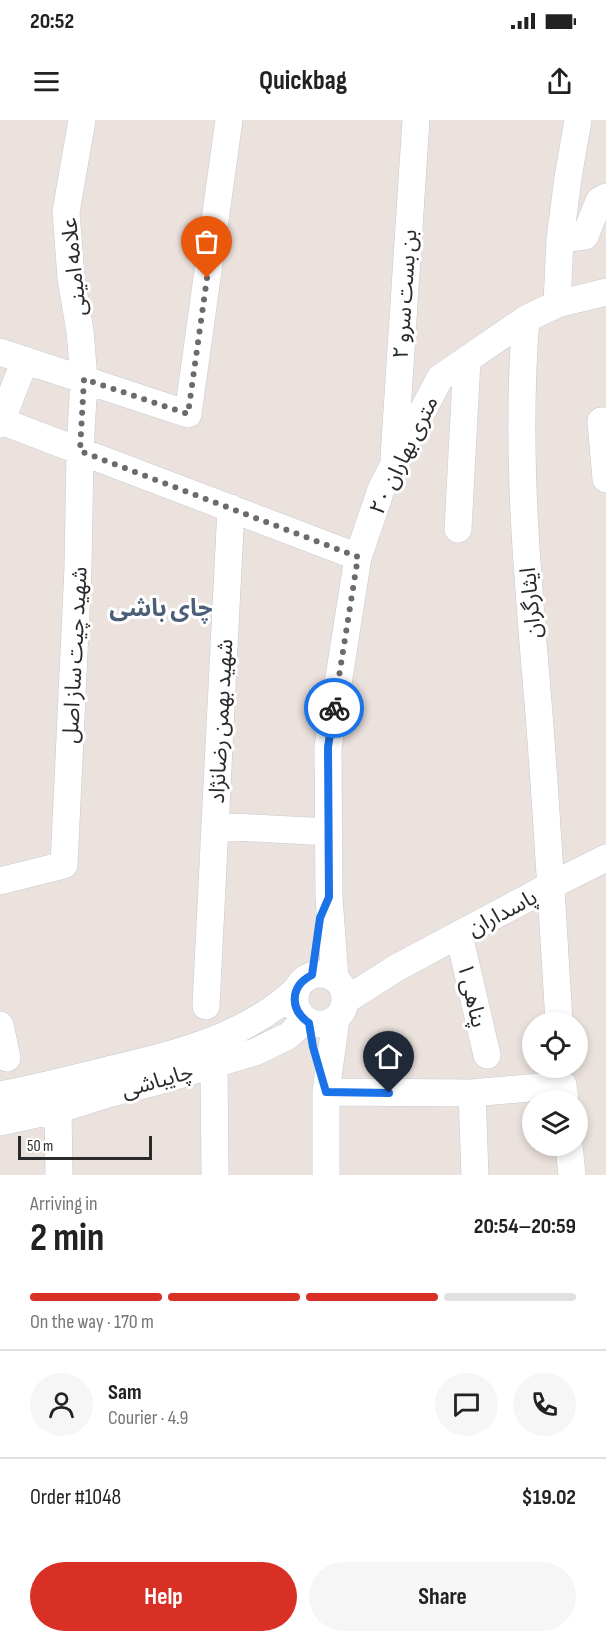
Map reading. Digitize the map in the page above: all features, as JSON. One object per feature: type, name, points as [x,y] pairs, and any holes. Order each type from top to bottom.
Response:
[{"type":"street","name":"علامه امینی","points":[[82,120],[66,212],[71,278],[80,331],[84,379]]},
{"type":"street","points":[[229,120],[188,414],[13,356],[1,422],[358,557]]},
{"type":"street","name":"بن بست سرو ۲","points":[[393,468],[416,120]]},
{"type":"street","points":[[557,304],[560,239],[578,120]]},
{"type":"street","points":[[560,239],[585,236],[599,201],[606,197]]},
{"type":"street","name":"۲۰ متری بهاران","points":[[326,1092],[327,990],[320,918],[329,897],[328,747],[358,557],[382,487],[440,378],[526,319],[557,304],[606,292]]},
{"type":"street","name":"ایثارگران","points":[[526,319],[522,414],[524,531],[543,762],[558,1012]]},
{"type":"street","points":[[458,529],[467,360]]},
{"type":"street","name":"شهید چیت ساز اصل","points":[[0,881],[64,865],[84,379]]},
{"type":"street","points":[[606,427],[601,421],[606,479]]},
{"type":"street","name":"شهید بهمن رضانژاد","points":[[206,1006],[231,508]]},
{"type":"street","name":"شهید بهمن رضانژاد","points":[[215,826],[329,832]]},
{"type":"street","name":"پاسداران","points":[[308,1021],[330,1023],[327,990],[380,969],[398,967],[606,858]]},
{"type":"street","name":"پناهی ۱","points":[[459,935],[487,1054]]},
{"type":"street","points":[[326,1175],[326,1092],[308,1021],[301,1017],[295,1001],[327,990]]},
{"type":"street","name":"چایباشی","points":[[0,1095],[186,1050],[230,1034],[258,1019],[285,1000],[327,990]]},
{"type":"street","name":"چایباشی","points":[[0,1122],[155,1083],[255,1052],[288,1036],[308,1021]]},
{"type":"street","points":[[0,1025],[7,1058]]},
{"type":"street","points":[[214,1064],[215,1175]]},
{"type":"street","points":[[326,1092],[472,1093],[563,1085]]},
{"type":"street","points":[[472,1093],[475,1175]]},
{"type":"street","points":[[58,1109],[59,1175]]},
{"type":"street","points":[[570,1156],[572,1175]]},
{"type":"way so far","points":[[207,278],[188,414],[84,379],[80,451],[358,557],[334,708]]},
{"type":"district","name":"چای باشی","points":[[161,608]]},
{"type":"route","points":[[334,708],[328,747],[329,897],[320,918],[312,975],[300,983],[295,1001],[301,1017],[309,1023],[313,1047],[326,1092],[389,1093]]}]
